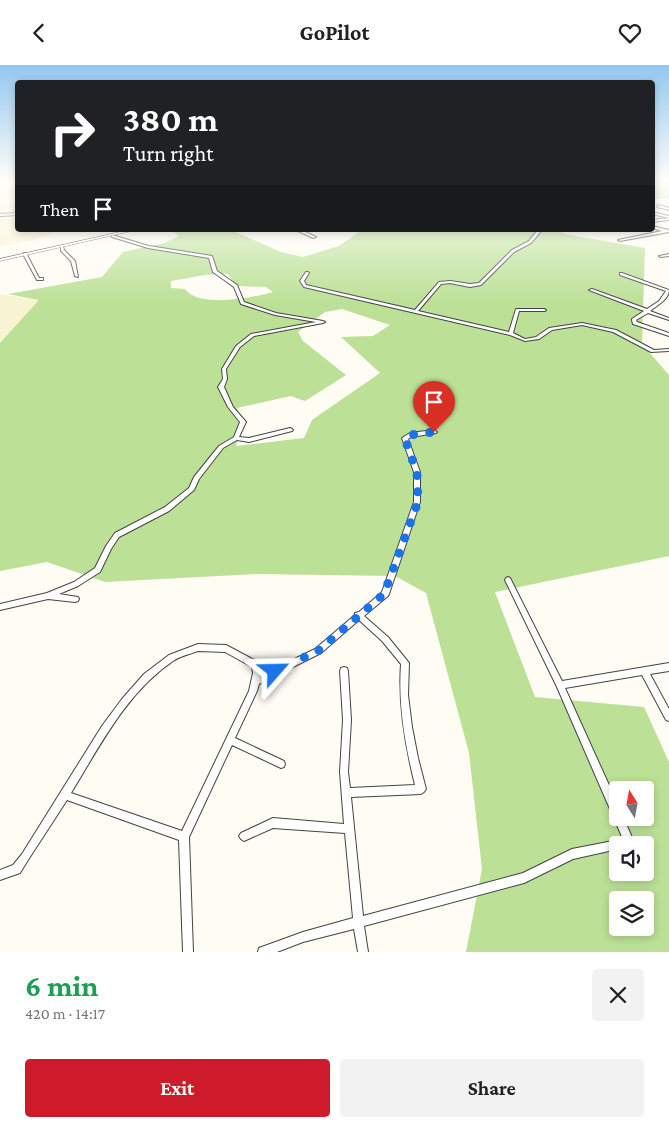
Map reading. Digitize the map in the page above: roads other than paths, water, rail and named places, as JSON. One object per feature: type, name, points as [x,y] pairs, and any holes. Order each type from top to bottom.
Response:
[{"type":"street","points":[[655,228],[669,231]]},
{"type":"street","points":[[620,240],[669,231]]},
{"type":"street","points":[[0,260],[127,232]]},
{"type":"street","points":[[303,232],[314,237]]},
{"type":"street","points":[[417,310],[440,283],[473,286],[480,284],[513,251],[530,242],[538,232]]},
{"type":"street","points":[[0,607],[48,596],[76,584],[98,570],[108,548],[117,535],[167,509],[192,489],[196,478],[221,447],[236,438],[243,422],[231,407],[221,387],[225,379],[224,369],[238,346],[253,335],[323,322],[275,314],[242,303],[236,286],[215,272],[211,257],[148,247],[113,236]]},
{"type":"street","points":[[62,247],[62,250],[73,261],[77,276]]},
{"type":"street","points":[[25,254],[38,279],[42,279]]},
{"type":"street","points":[[661,256],[669,255]]},
{"type":"street","points":[[308,273],[302,281],[305,286],[417,310],[511,334],[525,340],[537,338],[551,329],[582,324],[614,331],[653,351],[669,350]]},
{"type":"street","points":[[621,274],[669,291],[634,320],[635,323],[669,335]]},
{"type":"street","points":[[591,289],[669,319]]},
{"type":"street","points":[[511,334],[517,310],[544,310]]},
{"type":"street","points":[[236,438],[249,440],[290,430]]},
{"type":"street","points":[[256,681],[318,651],[384,594],[418,502],[417,473],[405,439],[410,435],[434,432]]},
{"type":"street","points":[[508,580],[560,685],[609,797]]},
{"type":"street","points":[[48,596],[75,599]]},
{"type":"street","points":[[346,793],[421,789],[408,734],[403,697],[405,663],[385,639],[358,615]]},
{"type":"street","points":[[0,875],[16,869],[25,857],[116,710],[139,685],[177,655],[212,646],[233,651],[255,665],[256,681],[184,837],[188,952]]},
{"type":"street","points":[[560,685],[669,667]]},
{"type":"street","points":[[344,671],[347,719],[344,772],[358,922],[363,952]]},
{"type":"street","points":[[644,671],[669,717]]},
{"type":"street","points":[[230,740],[281,764]]},
{"type":"street","points":[[65,795],[184,837]]},
{"type":"street","points":[[244,836],[273,823],[349,829]]},
{"type":"street","points":[[263,952],[303,937],[524,878],[572,853],[629,842],[622,826]]}]
